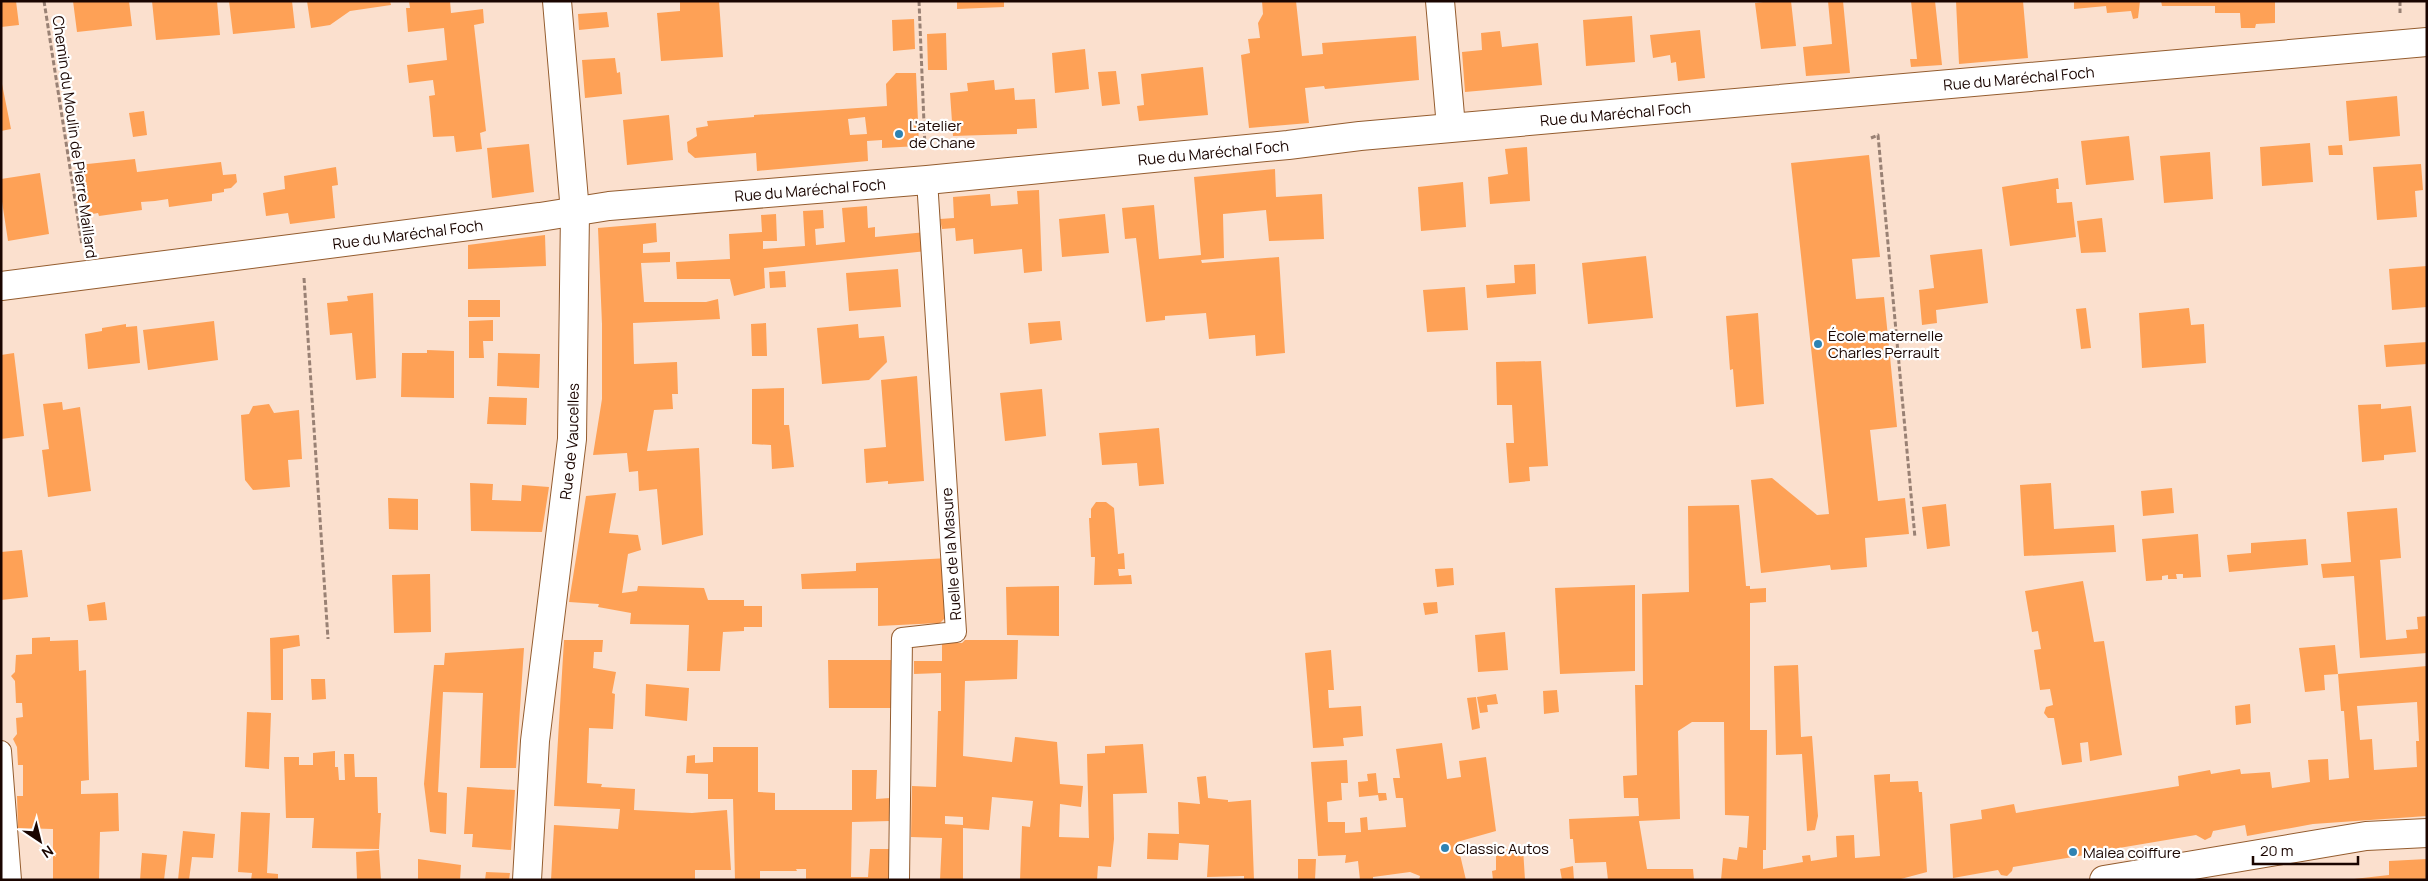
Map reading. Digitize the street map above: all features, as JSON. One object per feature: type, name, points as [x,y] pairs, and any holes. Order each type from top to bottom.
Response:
[{"type":"street","name":"Rue de Vaucelles","points":[[527,880],[535,741],[572,439],[575,212],[556,1]]},
{"type":"street","points":[[1440,1],[1451,127]]},
{"type":"street","name":"Rue du Maréchal Foch","points":[[1,286],[620,205],[927,180],[1451,127],[2427,42]]},
{"type":"street","points":[[2104,880],[2366,836],[2427,833]]},
{"type":"lane","name":"Ruelle de la Masure","points":[[900,880],[902,638],[956,632],[927,180]]},
{"type":"lane","points":[[1,751],[11,880]]},
{"type":"path","name":"Chemin du Moulin de Pierre Maillard","points":[[44,1],[83,249],[84,275]]},
{"type":"path","points":[[919,1],[927,180]]},
{"type":"path","points":[[1871,138],[1878,135],[1915,538]]},
{"type":"path","points":[[302,248],[328,639]]},
{"type":"building","points":[[1,1],[16,1],[19,25],[1,27]]},
{"type":"building","points":[[73,1],[129,1],[132,26],[77,32]]},
{"type":"building","points":[[152,1],[217,1],[220,35],[156,40]]},
{"type":"building","points":[[229,1],[292,1],[295,28],[233,34]]},
{"type":"building","points":[[307,1],[390,1],[391,5],[350,11],[330,25],[311,28]]},
{"type":"building","points":[[409,1],[450,1],[451,13],[483,9],[484,23],[474,25],[486,131],[480,133],[482,149],[456,152],[454,136],[433,137],[429,96],[435,95],[433,80],[409,83],[407,65],[447,60],[444,28],[408,32],[406,8],[410,8]]},
{"type":"building","points":[[680,1],[719,1],[723,57],[661,61],[657,13],[680,11]]},
{"type":"building","points":[[957,1],[1004,1],[1004,7],[957,9]]},
{"type":"building","points":[[1262,1],[1296,1],[1302,56],[1323,54],[1322,43],[1416,36],[1419,80],[1325,89],[1324,86],[1305,88],[1309,123],[1249,128],[1241,55],[1250,53],[1248,39],[1260,38],[1258,23],[1263,14]]},
{"type":"building","points":[[1791,1],[1796,46],[1761,49],[1755,3]]},
{"type":"building","points":[[1828,1],[1843,1],[1850,73],[1806,76],[1803,47],[1832,44]]},
{"type":"building","points":[[1911,1],[1935,1],[1942,65],[1911,67],[1910,59],[1917,59]]},
{"type":"building","points":[[1956,1],[2023,1],[2028,58],[1959,64]]},
{"type":"building","points":[[2074,1],[2140,1],[2138,18],[2133,19],[2131,11],[2107,13],[2106,6],[2074,9]]},
{"type":"building","points":[[2161,1],[2275,1],[2275,23],[2256,24],[2255,28],[2241,28],[2240,13],[2215,13],[2215,6],[2162,6]]},
{"type":"building","points":[[607,12],[609,27],[579,30],[578,14]]},
{"type":"building","points":[[1632,16],[1635,62],[1586,66],[1583,20]]},
{"type":"building","points":[[914,19],[915,49],[893,51],[892,20]]},
{"type":"building","points":[[1700,30],[1705,78],[1678,81],[1676,62],[1671,63],[1670,55],[1653,58],[1650,35]]},
{"type":"building","points":[[1500,31],[1502,47],[1538,43],[1542,85],[1465,92],[1462,52],[1482,50],[1481,33]]},
{"type":"building","points":[[946,33],[947,70],[928,70],[927,34]]},
{"type":"building","points":[[1085,49],[1089,89],[1055,93],[1052,53]]},
{"type":"building","points":[[615,58],[617,73],[620,72],[622,94],[585,98],[582,60]]},
{"type":"building","points":[[1203,67],[1208,115],[1139,121],[1137,106],[1144,105],[1141,74]]},
{"type":"building","points":[[1116,71],[1120,104],[1102,106],[1098,72]]},
{"type":"building","points":[[896,73],[916,73],[919,146],[882,148],[882,140],[867,141],[868,161],[757,171],[756,153],[695,158],[688,152],[687,142],[697,136],[696,128],[708,126],[707,121],[754,117],[754,115],[887,106],[886,84]],"holes":[[[865,117],[867,134],[850,135],[848,119]]]},
{"type":"building","points":[[1,79],[11,129],[1,131]]},
{"type":"building","points":[[994,80],[995,90],[1014,88],[1015,100],[1035,99],[1037,128],[1017,129],[1017,134],[953,136],[950,93],[968,91],[967,83]]},
{"type":"building","points":[[2397,96],[2400,136],[2349,141],[2346,101]]},
{"type":"building","points":[[144,111],[147,135],[133,137],[129,113]]},
{"type":"building","points":[[669,115],[673,160],[627,165],[623,120]]},
{"type":"building","points":[[2129,136],[2134,180],[2086,185],[2081,141]]},
{"type":"building","points":[[2310,143],[2313,182],[2262,186],[2260,147]]},
{"type":"building","points":[[529,144],[534,192],[492,198],[487,148]]},
{"type":"building","points":[[2342,145],[2343,155],[2329,155],[2328,146]]},
{"type":"building","points":[[1527,147],[1530,201],[1490,204],[1488,177],[1508,174],[1505,149]]},
{"type":"building","points":[[2210,152],[2213,199],[2164,203],[2160,156]]},
{"type":"building","points":[[1869,155],[1880,257],[1852,259],[1856,299],[1884,297],[1897,427],[1870,430],[1878,501],[1905,498],[1909,534],[1865,538],[1867,567],[1831,570],[1830,565],[1761,573],[1751,480],[1772,478],[1817,515],[1829,514],[1791,163]]},
{"type":"building","points":[[135,159],[137,172],[221,162],[223,175],[236,174],[237,182],[231,188],[224,189],[224,192],[212,194],[212,201],[169,207],[168,199],[141,202],[142,210],[99,216],[98,213],[87,215],[78,165]]},
{"type":"building","points":[[2421,164],[2423,190],[2415,191],[2417,217],[2377,220],[2373,167]]},
{"type":"building","points":[[336,167],[338,185],[332,186],[335,218],[290,224],[288,213],[266,216],[263,193],[285,189],[284,176]]},
{"type":"building","points":[[1275,169],[1276,197],[1322,194],[1324,239],[1269,241],[1266,210],[1223,214],[1224,258],[1201,260],[1202,263],[1279,257],[1285,353],[1256,356],[1255,335],[1209,339],[1206,313],[1165,316],[1165,320],[1146,322],[1136,238],[1125,239],[1122,208],[1154,205],[1159,259],[1201,255],[1194,177]]},
{"type":"building","points":[[40,173],[49,234],[8,241],[1,195],[1,179]]},
{"type":"building","points":[[2058,178],[2059,189],[2056,189],[2057,203],[2072,202],[2076,237],[2010,246],[2002,187]]},
{"type":"building","points":[[1463,182],[1466,227],[1421,231],[1418,187]]},
{"type":"building","points":[[1039,190],[1042,271],[1024,273],[1022,249],[974,254],[973,239],[956,241],[955,228],[942,229],[940,219],[954,218],[953,197],[990,194],[991,206],[1018,204],[1017,191]]},
{"type":"building","points":[[867,206],[868,228],[875,227],[875,237],[926,232],[927,251],[764,268],[765,288],[734,296],[730,279],[677,279],[676,262],[730,259],[729,234],[762,232],[761,215],[776,214],[777,241],[763,241],[763,249],[805,246],[803,211],[823,210],[824,228],[815,229],[816,245],[845,242],[842,208]]},
{"type":"building","points":[[1105,214],[1109,253],[1062,257],[1059,219]]},
{"type":"building","points":[[2102,218],[2106,252],[2081,253],[2077,221]]},
{"type":"building","points":[[656,223],[657,242],[643,244],[643,253],[670,252],[670,262],[641,263],[644,302],[706,302],[718,299],[720,319],[633,323],[634,364],[677,362],[678,394],[672,394],[673,409],[654,410],[647,451],[699,448],[703,535],[662,545],[657,489],[639,491],[638,471],[629,472],[627,453],[593,455],[602,399],[602,324],[598,228]]},
{"type":"building","points":[[545,235],[546,266],[468,269],[468,245]]},
{"type":"building","points":[[1982,249],[1988,303],[1936,310],[1937,323],[1922,325],[1919,290],[1934,288],[1930,255]]},
{"type":"building","points":[[1646,256],[1653,318],[1588,324],[1582,263]]},
{"type":"building","points":[[1535,264],[1536,294],[1487,298],[1486,285],[1515,283],[1514,265]]},
{"type":"building","points":[[2427,266],[2427,307],[2392,310],[2389,269]]},
{"type":"building","points":[[898,269],[901,307],[849,311],[846,273]]},
{"type":"building","points":[[785,271],[786,287],[770,288],[769,272]]},
{"type":"building","points":[[1465,287],[1468,330],[1427,332],[1423,290]]},
{"type":"building","points":[[373,293],[376,378],[356,380],[352,333],[330,335],[327,303],[348,301],[347,296]]},
{"type":"building","points":[[468,300],[500,300],[500,317],[468,317]]},
{"type":"building","points":[[2086,308],[2091,348],[2081,349],[2076,309]]},
{"type":"building","points":[[2189,308],[2191,325],[2204,324],[2206,363],[2142,368],[2139,313]]},
{"type":"building","points":[[1758,313],[1764,404],[1736,407],[1733,369],[1730,370],[1726,316]]},
{"type":"building","points":[[493,320],[493,341],[483,341],[484,358],[469,358],[469,321]]},
{"type":"building","points":[[214,321],[218,360],[148,370],[143,330]]},
{"type":"building","points":[[1060,321],[1062,340],[1030,344],[1028,323]]},
{"type":"building","points":[[766,323],[767,356],[752,356],[751,324]]},
{"type":"building","points":[[126,324],[126,327],[137,326],[140,363],[88,369],[85,334],[102,331],[102,328]]},
{"type":"building","points":[[858,324],[859,338],[884,336],[887,362],[869,380],[822,384],[817,328]]},
{"type":"building","points":[[2427,342],[2427,364],[2386,367],[2384,345]]},
{"type":"building","points":[[427,350],[454,351],[454,398],[401,397],[402,353],[427,353]]},
{"type":"building","points":[[14,353],[24,436],[1,439],[1,355]]},
{"type":"building","points":[[498,353],[540,354],[539,388],[497,386]]},
{"type":"building","points":[[1541,361],[1548,466],[1529,467],[1530,481],[1509,483],[1506,443],[1514,443],[1512,405],[1497,405],[1496,362]]},
{"type":"building","points":[[917,376],[924,481],[888,484],[888,481],[866,483],[864,449],[886,447],[881,380]]},
{"type":"building","points":[[784,388],[784,425],[789,425],[794,467],[772,469],[771,445],[752,444],[752,389]]},
{"type":"building","points":[[1042,389],[1046,436],[1005,441],[1000,393]]},
{"type":"building","points":[[489,397],[527,398],[526,425],[487,424]]},
{"type":"building","points":[[62,402],[63,410],[80,407],[91,491],[48,497],[42,450],[49,449],[43,404]]},
{"type":"building","points":[[269,404],[274,413],[299,410],[302,459],[288,460],[290,487],[253,490],[245,480],[241,415],[249,414],[253,406]]},
{"type":"building","points":[[2381,404],[2381,409],[2411,406],[2416,452],[2384,455],[2384,460],[2362,462],[2358,405]]},
{"type":"building","points":[[1159,428],[1164,484],[1139,486],[1137,463],[1102,465],[1099,433]]},
{"type":"building","points":[[470,483],[493,484],[492,500],[521,501],[522,485],[549,487],[542,532],[471,531]]},
{"type":"building","points":[[2051,483],[2054,529],[2114,525],[2116,552],[2024,556],[2020,485]]},
{"type":"building","points":[[2172,488],[2174,513],[2143,516],[2141,491]]},
{"type":"building","points":[[616,493],[609,533],[638,535],[641,550],[628,554],[622,593],[637,591],[638,586],[704,588],[708,600],[744,600],[744,606],[762,606],[762,627],[744,627],[744,631],[723,632],[720,671],[687,671],[689,625],[630,624],[631,613],[598,607],[599,604],[569,602],[586,496]]},
{"type":"building","points":[[388,498],[418,499],[418,530],[389,529]]},
{"type":"building","points":[[1096,502],[1106,502],[1114,508],[1118,554],[1124,553],[1125,569],[1118,569],[1119,576],[1131,575],[1132,584],[1094,585],[1095,557],[1091,557],[1089,518],[1091,518],[1091,509]]},
{"type":"building","points":[[1946,504],[1950,546],[1927,549],[1922,507]]},
{"type":"building","points":[[1739,505],[1746,586],[1750,586],[1750,589],[1766,588],[1766,602],[1750,603],[1750,730],[1767,730],[1766,850],[1763,850],[1763,869],[1803,862],[1802,856],[1810,855],[1811,861],[1837,857],[1836,836],[1854,835],[1855,858],[1880,856],[1874,775],[1890,774],[1890,782],[1918,781],[1919,792],[1922,792],[1927,872],[1897,880],[1721,880],[1723,858],[1737,860],[1739,847],[1747,848],[1749,816],[1725,815],[1724,722],[1692,722],[1678,731],[1680,819],[1639,821],[1647,869],[1693,869],[1694,880],[1608,880],[1606,862],[1575,863],[1573,839],[1570,839],[1569,819],[1639,816],[1638,798],[1624,798],[1623,776],[1637,775],[1635,685],[1643,685],[1642,594],[1689,592],[1688,506]]},
{"type":"building","points":[[2397,508],[2401,558],[2380,560],[2386,640],[2407,638],[2406,630],[2418,629],[2417,617],[2427,616],[2427,653],[2360,658],[2354,576],[2323,578],[2321,564],[2351,562],[2347,512]]},
{"type":"building","points":[[2198,534],[2201,577],[2183,578],[2183,574],[2176,574],[2177,579],[2168,579],[2168,575],[2162,576],[2162,580],[2146,581],[2142,539]]},
{"type":"building","points":[[2306,539],[2308,565],[2229,572],[2227,555],[2251,553],[2251,543]]},
{"type":"building","points":[[22,550],[28,597],[1,600],[1,552]]},
{"type":"building","points":[[949,558],[952,611],[940,623],[878,626],[878,588],[802,589],[801,574],[856,571],[856,563]]},
{"type":"building","points":[[1453,568],[1454,585],[1437,587],[1435,569]]},
{"type":"building","points":[[430,574],[431,632],[394,633],[392,575]]},
{"type":"building","points":[[2083,581],[2094,642],[2104,641],[2122,755],[2090,761],[2088,742],[2080,743],[2082,762],[2062,765],[2054,718],[2048,718],[2044,713],[2046,707],[2053,705],[2050,689],[2040,690],[2034,650],[2041,649],[2038,631],[2032,632],[2025,591]]},
{"type":"building","points":[[1635,585],[1635,671],[1560,674],[1555,588]]},
{"type":"building","points":[[1059,586],[1059,636],[1007,635],[1006,587]]},
{"type":"building","points":[[105,602],[107,620],[89,621],[87,605]]},
{"type":"building","points":[[1437,602],[1438,613],[1425,615],[1423,603]]},
{"type":"building","points":[[1505,632],[1508,670],[1478,672],[1475,635]]},
{"type":"building","points":[[299,635],[300,646],[283,649],[283,700],[271,700],[270,638]]},
{"type":"building","points":[[50,637],[50,641],[78,640],[79,671],[86,670],[89,780],[81,781],[81,794],[118,793],[119,831],[100,832],[99,880],[53,880],[53,829],[18,828],[17,796],[23,796],[23,765],[18,765],[17,747],[13,739],[17,734],[16,718],[23,717],[22,703],[16,703],[15,681],[11,676],[15,672],[16,655],[32,654],[32,638]]},
{"type":"building","points":[[564,640],[603,640],[602,652],[594,652],[593,668],[616,672],[612,693],[615,694],[613,729],[589,728],[587,783],[602,784],[601,787],[635,789],[634,810],[692,813],[727,810],[731,870],[695,870],[695,880],[551,880],[554,825],[618,829],[620,809],[554,806]]},
{"type":"building","points":[[965,640],[1018,640],[1017,679],[965,681],[963,756],[1012,762],[1015,737],[1057,742],[1060,784],[1083,786],[1081,807],[1060,804],[1059,837],[1089,838],[1087,754],[1105,753],[1105,746],[1143,744],[1147,793],[1113,794],[1114,839],[1111,867],[1098,866],[1097,880],[1020,880],[1022,826],[1030,827],[1033,801],[992,797],[989,830],[963,828],[963,880],[940,880],[942,838],[911,837],[912,786],[936,787],[938,711],[941,711],[941,673],[914,674],[914,661],[942,661],[942,643],[962,643]],"holes":[[[945,816],[963,817],[963,825],[945,824]]]},
{"type":"building","points":[[2335,645],[2338,674],[2324,675],[2325,690],[2305,692],[2299,648]]},
{"type":"building","points":[[524,648],[516,768],[480,768],[483,693],[443,692],[438,792],[447,793],[446,834],[430,832],[424,784],[434,665],[444,665],[445,653]]},
{"type":"building","points":[[1331,650],[1334,690],[1328,690],[1329,708],[1361,706],[1363,736],[1343,738],[1344,746],[1313,748],[1305,653]]},
{"type":"building","points":[[828,660],[892,660],[893,708],[829,708]]},
{"type":"building","points":[[1798,665],[1801,737],[1812,736],[1818,816],[1815,830],[1807,831],[1802,754],[1776,755],[1774,666]]},
{"type":"building","points":[[2427,666],[2427,816],[2313,824],[2247,836],[2245,825],[2213,831],[2211,837],[2205,840],[2196,835],[2113,849],[2112,855],[2106,858],[2100,857],[2097,853],[2013,867],[2007,876],[2001,875],[1998,870],[1953,878],[1950,824],[1982,819],[1981,810],[2014,804],[2016,813],[2179,786],[2178,776],[2210,770],[2211,774],[2240,769],[2241,774],[2270,772],[2272,788],[2310,782],[2308,760],[2328,759],[2329,780],[2349,778],[2344,711],[2341,711],[2338,674]],"holes":[[[2417,702],[2419,741],[2416,741],[2417,767],[2374,770],[2372,739],[2360,740],[2357,706]]]},
{"type":"building","points":[[311,679],[325,679],[326,699],[312,700]]},
{"type":"building","points":[[646,684],[689,688],[687,721],[645,716]]},
{"type":"building","points":[[1557,690],[1559,712],[1544,714],[1543,691]]},
{"type":"building","points":[[1496,694],[1498,704],[1487,705],[1488,712],[1480,713],[1477,697]]},
{"type":"building","points":[[1476,697],[1480,728],[1472,730],[1467,698]]},
{"type":"building","points":[[2250,704],[2251,723],[2236,725],[2235,706]]},
{"type":"building","points":[[247,712],[271,713],[269,769],[245,767]]},
{"type":"building","points":[[1442,743],[1447,779],[1461,777],[1459,761],[1486,757],[1496,831],[1457,842],[1466,880],[1419,880],[1420,876],[1410,872],[1373,877],[1373,880],[1360,880],[1358,861],[1345,863],[1346,855],[1318,856],[1311,762],[1347,760],[1348,783],[1341,783],[1342,800],[1327,802],[1328,822],[1345,822],[1345,833],[1361,832],[1360,818],[1367,817],[1368,830],[1406,827],[1403,798],[1396,798],[1393,778],[1400,778],[1396,749]]},
{"type":"building","points":[[713,747],[758,747],[758,792],[775,793],[775,810],[852,810],[852,770],[877,770],[876,799],[890,798],[890,821],[852,822],[851,877],[868,877],[870,849],[890,849],[890,880],[806,880],[806,869],[796,869],[797,871],[760,871],[760,880],[735,880],[733,799],[708,799],[708,774],[686,773],[687,756],[695,755],[695,763],[713,762]]},
{"type":"building","points":[[335,751],[335,767],[338,767],[339,780],[345,780],[344,754],[354,754],[355,777],[377,777],[378,813],[381,813],[379,849],[312,848],[314,818],[286,818],[284,757],[299,757],[299,765],[313,765],[313,753]]},
{"type":"building","points":[[1376,773],[1378,793],[1386,793],[1387,800],[1379,801],[1378,795],[1359,797],[1358,782],[1368,781],[1367,774]]},
{"type":"building","points":[[1206,776],[1208,798],[1228,800],[1228,802],[1251,800],[1254,880],[1244,880],[1244,876],[1207,877],[1209,845],[1179,843],[1178,860],[1147,859],[1148,833],[1179,834],[1178,802],[1200,804],[1197,777]]},
{"type":"building","points":[[467,787],[515,790],[511,850],[472,847],[473,834],[464,834]]},
{"type":"building","points":[[241,812],[270,813],[267,873],[278,874],[278,880],[251,880],[252,873],[238,872]]},
{"type":"building","points":[[183,831],[215,834],[213,858],[192,857],[189,880],[178,880]]},
{"type":"building","points":[[1523,848],[1525,880],[1493,880],[1492,871],[1496,870],[1496,850]]},
{"type":"building","points":[[379,850],[381,880],[357,880],[356,852]]},
{"type":"building","points":[[142,853],[167,855],[164,880],[140,880]]},
{"type":"building","points":[[418,859],[461,865],[460,880],[418,880]]},
{"type":"building","points":[[1298,859],[1316,859],[1315,880],[1298,880]]},
{"type":"building","points":[[2427,859],[2427,880],[2345,880],[2389,875],[2389,861]]},
{"type":"building","points":[[1573,866],[1574,880],[1562,880],[1560,869]]},
{"type":"building","points":[[486,872],[510,873],[509,880],[485,880]]},
{"type":"place","name":"L'atelier de Chane","points":[[899,134]]},
{"type":"place","name":"École maternelle Charles Perrault","points":[[1818,344]]},
{"type":"place","name":"Classic Autos","points":[[1445,848]]},
{"type":"place","name":"Malea coiffure","points":[[2073,852]]}]
